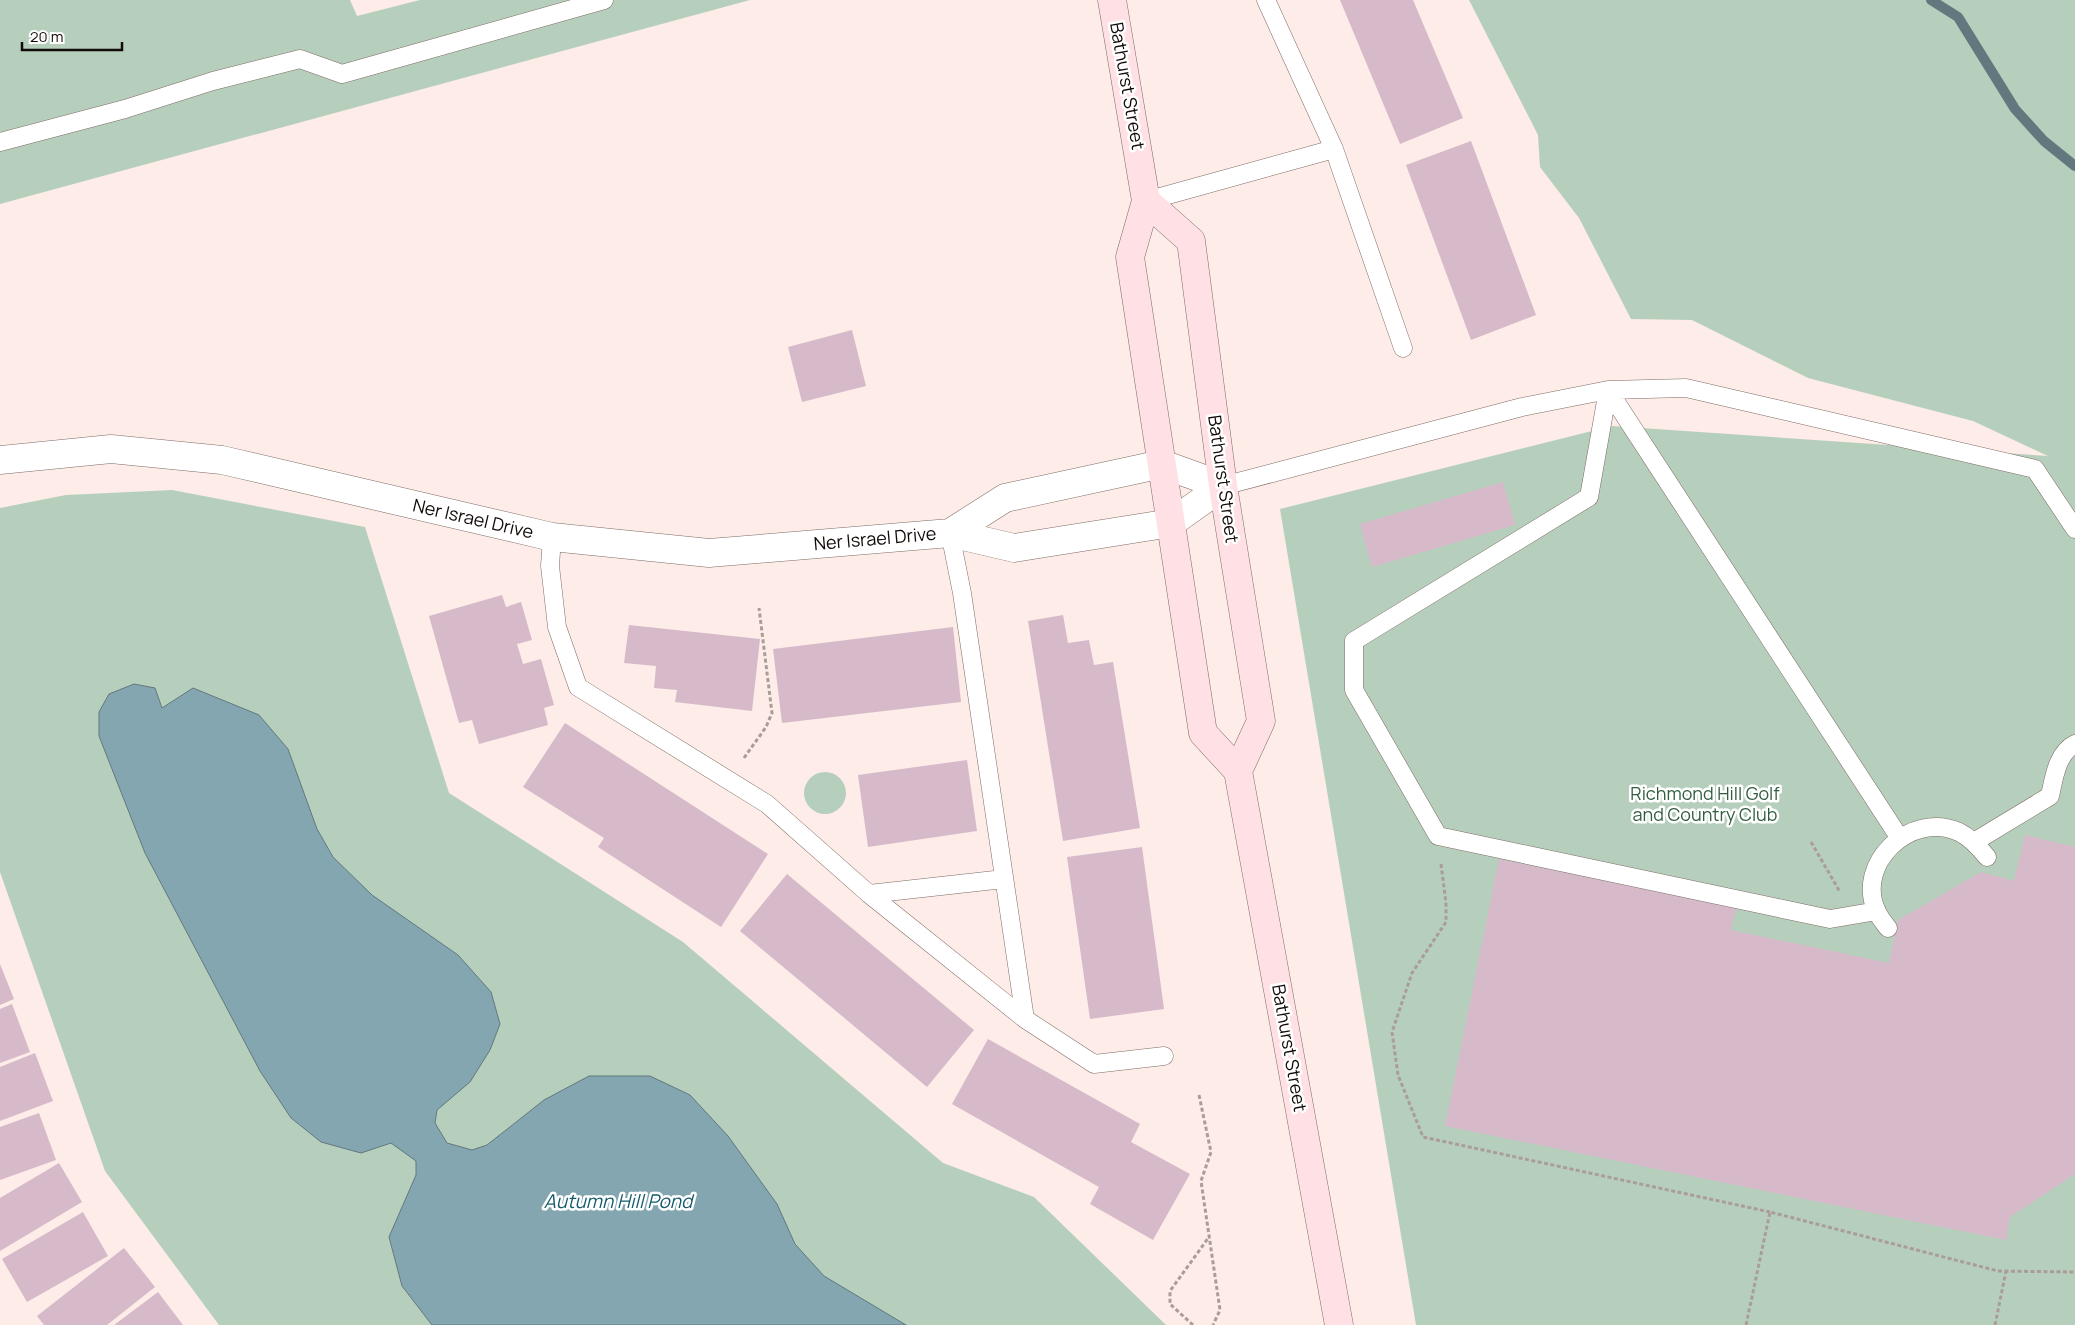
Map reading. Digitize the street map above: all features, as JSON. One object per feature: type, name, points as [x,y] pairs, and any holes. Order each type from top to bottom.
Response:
[{"type":"main road","name":"Bathurst Street","points":[[1112,0],[1146,201],[1130,257],[1203,734],[1238,771],[1339,1325]]},
{"type":"main road","name":"Bathurst Street","points":[[1146,201],[1191,240],[1222,486],[1261,721],[1238,771]]},
{"type":"street","name":"Ner Israel Drive","points":[[0,460],[111,449],[222,460],[552,537],[708,553],[950,533],[1014,548],[1171,523],[1222,486]]},
{"type":"street","points":[[1162,464],[1222,486]]},
{"type":"street","name":"Ner Israel Drive","points":[[950,533],[1005,498],[1162,464]]},
{"type":"lane","points":[[0,142],[125,109],[213,81],[300,59],[342,74],[604,0]]},
{"type":"lane","points":[[1266,0],[1334,149],[1403,348]]},
{"type":"lane","points":[[1146,201],[1334,149]]},
{"type":"lane","points":[[1222,486],[1522,408],[1608,390],[1686,388],[2035,469],[2075,529]]},
{"type":"lane","points":[[1608,390],[1589,497],[1354,641],[1354,690],[1438,836],[1830,919],[1877,911]]},
{"type":"lane","points":[[1608,390],[1899,837]]},
{"type":"lane","points":[[950,533],[962,593],[1025,1019]]},
{"type":"lane","points":[[552,537],[550,566],[557,627],[578,687],[767,804],[869,894],[1025,1019],[1094,1064],[1164,1056]]},
{"type":"lane","points":[[1974,842],[2050,796],[2056,770],[2066,748],[2075,744]]},
{"type":"lane","points":[[1888,928],[1877,911],[1873,891],[1875,870],[1884,852],[1899,837],[1918,829],[1938,827],[1958,832],[1974,842],[1987,857]]},
{"type":"lane","points":[[869,894],[1004,879]]},
{"type":"path","points":[[728,780],[766,727],[772,713],[759,608]]},
{"type":"path","points":[[1438,836],[1446,903],[1446,922],[1412,973],[1392,1032],[1398,1075],[1423,1137],[1770,1212],[1998,1270],[2075,1272]]},
{"type":"path","points":[[1811,842],[1853,915]]},
{"type":"path","points":[[1200,1095],[1211,1152],[1201,1181],[1220,1310],[1213,1325]]},
{"type":"path","points":[[1746,1325],[1770,1212]]},
{"type":"path","points":[[1193,1325],[1170,1304],[1170,1291],[1209,1236]]},
{"type":"path","points":[[1995,1325],[2006,1270]]},
{"type":"green space","points":[[0,0],[350,0],[357,16],[420,0],[750,0],[0,204]]},
{"type":"green space","name":"Richmond Hill Golf and Country Club","points":[[1469,0],[2075,0],[2075,1325],[1416,1325],[1280,509],[1612,426],[2048,456],[1973,421],[1808,378],[1692,320],[1631,319],[1579,218],[1540,167],[1538,135]]},
{"type":"green space","points":[[172,490],[365,527],[449,793],[683,942],[943,1163],[1034,1197],[1166,1325],[219,1325],[105,1171],[0,872],[0,508],[66,495]]},
{"type":"green space","points":[[825,772],[840,778],[846,793],[840,808],[825,814],[810,808],[804,793],[810,778]]},
{"type":"water","name":"Autumn Hill Pond","points":[[134,684],[155,688],[162,708],[193,688],[259,715],[288,749],[317,829],[333,857],[372,895],[458,955],[491,992],[500,1024],[490,1050],[470,1082],[437,1110],[435,1123],[447,1143],[472,1150],[487,1145],[544,1100],[589,1076],[650,1076],[690,1095],[728,1136],[777,1204],[795,1244],[824,1276],[906,1325],[432,1325],[402,1286],[389,1237],[416,1175],[416,1161],[391,1143],[361,1153],[321,1142],[291,1118],[260,1071],[145,853],[99,736],[99,712],[109,694]]},
{"type":"building","points":[[1340,0],[1413,0],[1463,118],[1400,144]]},
{"type":"building","points":[[1471,141],[1536,315],[1471,340],[1406,165]]},
{"type":"building","points":[[852,330],[866,386],[802,402],[788,347]]},
{"type":"building","points":[[1503,482],[1515,525],[1372,567],[1360,524]]},
{"type":"building","points":[[502,595],[506,607],[521,602],[532,640],[517,644],[523,664],[541,659],[554,705],[544,708],[548,725],[479,744],[472,720],[459,723],[429,616]]},
{"type":"building","points":[[1063,615],[1068,643],[1089,640],[1094,665],[1113,662],[1140,828],[1063,841],[1028,621]]},
{"type":"building","points":[[629,625],[760,639],[752,711],[675,702],[677,690],[654,688],[656,666],[624,663]]},
{"type":"building","points":[[953,627],[961,702],[782,723],[773,649]]},
{"type":"building","points":[[565,723],[768,854],[721,927],[598,847],[604,838],[523,787]]},
{"type":"building","points":[[967,760],[977,831],[868,847],[858,775]]},
{"type":"building","points":[[2025,835],[2075,847],[2075,1174],[2010,1217],[2006,1240],[1445,1126],[1499,859],[1736,908],[1731,930],[1889,963],[1898,920],[1981,872],[2014,881]]},
{"type":"building","points":[[1142,847],[1164,1009],[1090,1019],[1067,857]]},
{"type":"building","points":[[787,874],[974,1030],[927,1087],[740,931]]},
{"type":"building","points":[[0,964],[14,999],[0,1005]]},
{"type":"building","points":[[12,1004],[30,1052],[0,1063],[0,1009]]},
{"type":"building","points":[[988,1039],[1140,1124],[1131,1142],[1190,1174],[1153,1240],[1090,1204],[1099,1187],[952,1104]]},
{"type":"building","points":[[35,1053],[53,1101],[0,1121],[0,1067]]},
{"type":"building","points":[[39,1113],[56,1160],[0,1180],[0,1127]]},
{"type":"building","points":[[59,1163],[82,1202],[0,1251],[0,1198]]},
{"type":"building","points":[[83,1212],[108,1256],[27,1302],[2,1259]]},
{"type":"building","points":[[124,1248],[155,1287],[107,1325],[44,1325],[37,1316]]},
{"type":"building","points":[[158,1292],[183,1325],[114,1325]]},
{"type":"waterway","points":[[1931,0],[1958,17],[2015,109],[2044,141],[2075,166]]}]
